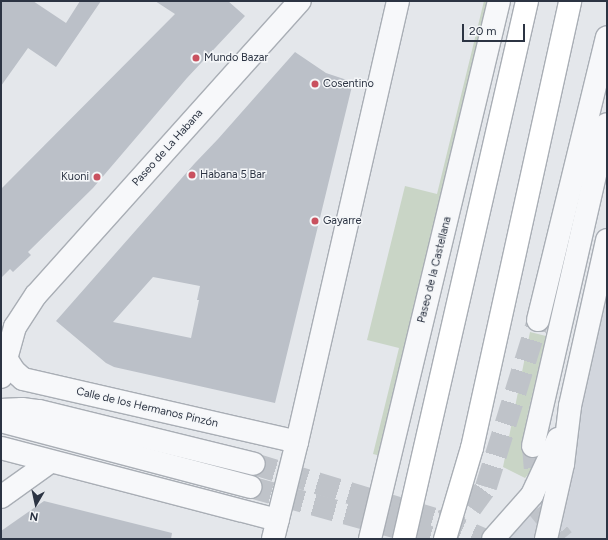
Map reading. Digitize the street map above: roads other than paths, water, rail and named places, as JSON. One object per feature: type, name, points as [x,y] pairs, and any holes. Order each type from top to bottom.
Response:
[{"type":"highway","points":[[404,539],[527,1]]},
{"type":"highway","points":[[445,539],[472,448],[570,1]]},
{"type":"street","name":"Paseo de La Habana","points":[[4,368],[15,327],[36,295],[300,1]]},
{"type":"street","points":[[1,448],[276,529],[398,1]]},
{"type":"street","name":"Paseo de la Castellana","points":[[370,539],[499,1]]},
{"type":"street","points":[[538,320],[607,37]]},
{"type":"street","points":[[533,446],[607,124]]},
{"type":"street","points":[[546,539],[563,464],[570,406],[607,240]]},
{"type":"street","name":"Paseo de La Habana","points":[[1,320],[36,295]]},
{"type":"street","name":"Calle de los Hermanos Pinzón","points":[[4,368],[14,371],[20,378],[25,380],[297,442]]},
{"type":"street","points":[[493,539],[532,495],[552,455],[570,406]]},
{"type":"street","points":[[1,410],[22,409],[40,411],[254,464]]},
{"type":"street","points":[[1,421],[250,487]]},
{"type":"street","points":[[1,497],[50,462]]},
{"type":"tunnel","points":[[442,521],[471,508],[486,487],[538,320]]},
{"type":"tunnel","points":[[533,446],[538,508],[563,539]]},
{"type":"tunnel","points":[[254,464],[442,521],[483,539]]},
{"type":"tunnel","points":[[250,487],[437,539]]},
{"type":"place","name":"Mundo Bazar","points":[[196,58]]},
{"type":"place","name":"Cosentino","points":[[315,84]]},
{"type":"place","name":"Habana 5 Bar","points":[[192,175]]},
{"type":"place","name":"Kuoni","points":[[97,177]]},
{"type":"place","name":"Gayarre","points":[[315,221]]}]
